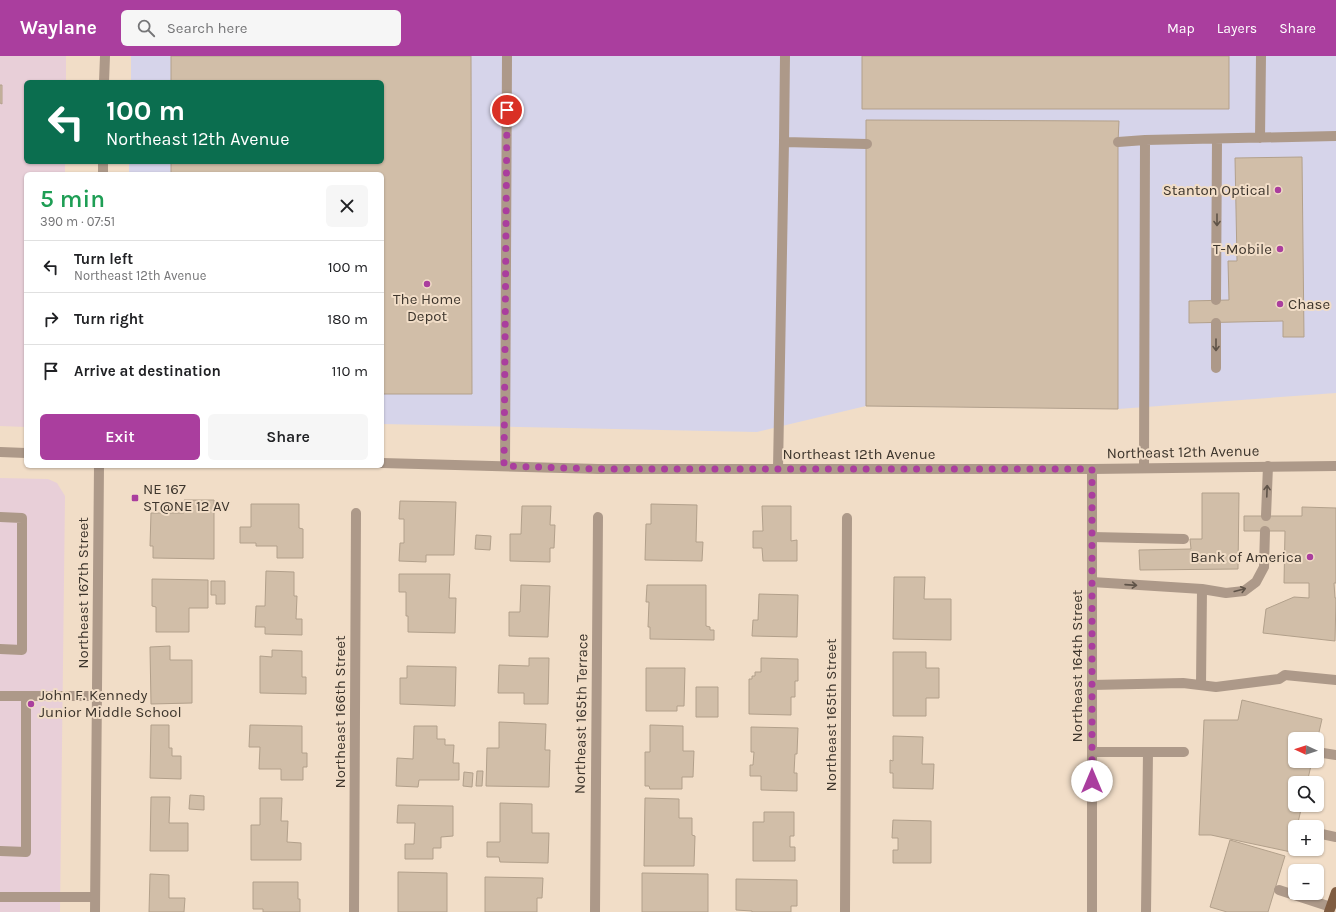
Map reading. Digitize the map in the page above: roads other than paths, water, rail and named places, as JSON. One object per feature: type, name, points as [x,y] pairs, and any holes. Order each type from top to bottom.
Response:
[{"type":"main road","points":[[1330,910],[1336,892]]},
{"type":"street","points":[[104,80],[105,56]]},
{"type":"street","points":[[504,466],[507,56]]},
{"type":"street","points":[[778,469],[785,56]]},
{"type":"street","points":[[1260,138],[1261,56]]},
{"type":"street","points":[[1118,142],[1145,140],[1336,136]]},
{"type":"street","points":[[1216,300],[1217,139]]},
{"type":"street","points":[[1144,468],[1145,140]]},
{"type":"street","points":[[784,142],[867,144]]},
{"type":"street","points":[[1216,323],[1216,368]]},
{"type":"street","points":[[0,452],[24,453]]},
{"type":"street","name":"Northeast 12th Avenue","points":[[384,463],[598,469],[1092,469],[1336,466]]},
{"type":"street","points":[[1266,516],[1268,466]]},
{"type":"street","name":"Northeast 167th Street","points":[[95,912],[99,468]]},
{"type":"street","name":"Northeast 164th Street","points":[[1092,469],[1092,912]]},
{"type":"street","name":"Northeast 166th Street","points":[[354,912],[356,512]]},
{"type":"street","points":[[0,517],[22,518],[22,650],[0,649]]},
{"type":"street","name":"Northeast 165th Terrace","points":[[595,912],[598,517]]},
{"type":"street","name":"Northeast 165th Street","points":[[845,912],[847,518]]},
{"type":"street","points":[[1092,582],[1202,589],[1226,593],[1244,591],[1256,582],[1264,567],[1265,531]]},
{"type":"street","points":[[1092,537],[1184,539]]},
{"type":"street","points":[[1201,685],[1202,589]]},
{"type":"street","points":[[1092,685],[1183,683],[1216,687],[1279,679],[1285,675],[1336,680]]},
{"type":"street","points":[[0,696],[97,696]]},
{"type":"street","points":[[0,852],[26,852],[26,696]]},
{"type":"street","points":[[1092,752],[1184,752]]},
{"type":"street","points":[[1146,912],[1148,752]]},
{"type":"street","points":[[1324,753],[1336,755]]},
{"type":"street","points":[[1324,834],[1336,837]]},
{"type":"street","points":[[1279,890],[1330,910]]},
{"type":"street","points":[[0,897],[95,898]]},
{"type":"place","name":"Stanton Optical","points":[[1278,190]]},
{"type":"place","name":"T-Mobile","points":[[1280,249]]},
{"type":"place","name":"The Home Depot","points":[[427,284]]},
{"type":"place","name":"Chase","points":[[1280,304]]},
{"type":"place","name":"NE 167 ST@NE 12 AV","points":[[135,498]]},
{"type":"place","name":"Bank of America","points":[[1310,557]]},
{"type":"place","name":"John F. Kennedy Junior Middle School","points":[[31,704]]}]
